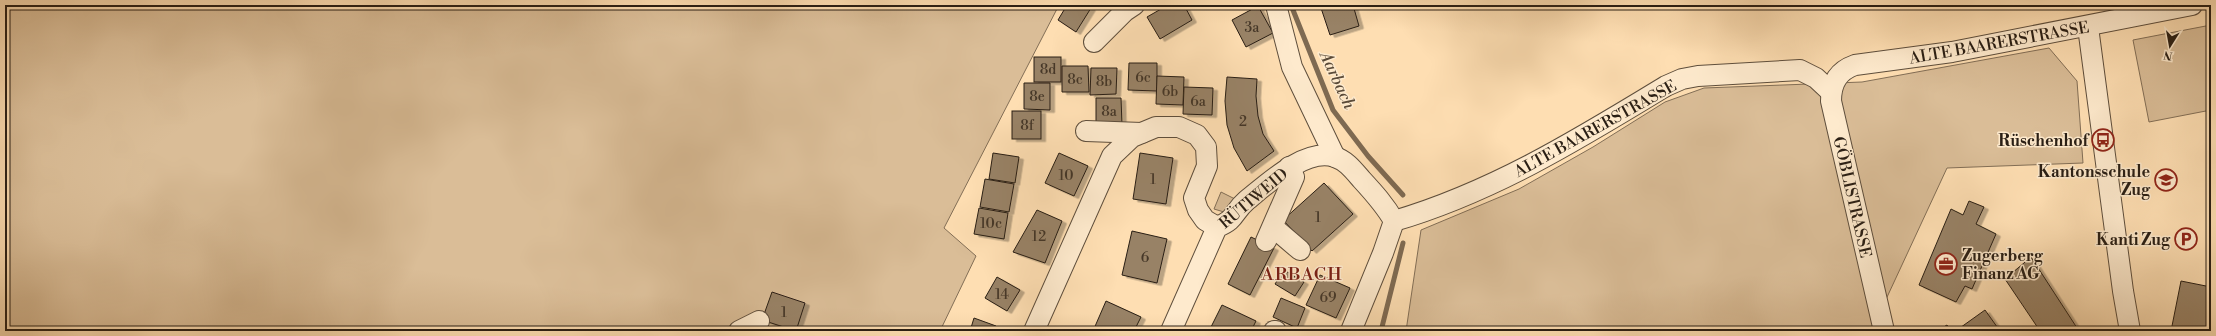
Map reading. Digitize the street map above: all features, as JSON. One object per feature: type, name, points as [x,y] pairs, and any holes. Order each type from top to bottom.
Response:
[{"type":"street","points":[[1094,42],[1125,11],[1134,5]]},
{"type":"street","points":[[1276,5],[1292,67],[1335,157],[1346,163],[1380,199],[1394,221],[1384,253],[1351,331]]},
{"type":"street","name":"ALTE BAARERSTRASSE","points":[[1805,72],[1812,68],[1826,66],[1842,65],[1848,68],[1855,65],[1952,52],[2088,27],[2188,5]]},
{"type":"street","points":[[2088,27],[2122,283],[2130,331]]},
{"type":"street","points":[[1831,92],[1837,77],[1848,68]]},
{"type":"street","name":"ALTE BAARERSTRASSE","points":[[1394,221],[1460,199],[1520,171],[1563,148],[1666,86],[1682,79],[1698,76],[1793,70],[1805,72],[1816,78],[1831,92]]},
{"type":"street","name":"GÖBLISTRASSE","points":[[1831,92],[1831,101],[1884,331]]},
{"type":"street","points":[[1034,331],[1112,156],[1132,137],[1156,127],[1179,127],[1198,135],[1206,147],[1207,166],[1194,198],[1198,210],[1205,220],[1217,226]]},
{"type":"street","points":[[1086,131],[1142,133]]},
{"type":"street","name":"RÜTIWEID","points":[[1171,331],[1217,226],[1230,222],[1243,204],[1289,167],[1314,156],[1335,157]]},
{"type":"street","points":[[1289,167],[1294,177],[1270,234],[1300,250]]},
{"type":"street","points":[[739,331],[759,322]]},
{"type":"shaded area","points":[[5,5],[1059,5],[944,228],[976,256],[940,331],[5,331]]},
{"type":"shaded area","points":[[2211,25],[2211,110],[2149,122],[2133,40]]},
{"type":"shaded area","points":[[2049,48],[2077,81],[2083,163],[1947,168],[1875,323],[1875,331],[1406,331],[1421,230],[1519,189],[1593,147],[1665,102],[1704,88],[1862,82]]},
{"type":"shaded area","points":[[1221,192],[1237,200],[1224,212],[1214,209]]},
{"type":"building","points":[[1067,5],[1086,5],[1091,8],[1076,32],[1058,20]]},
{"type":"building","points":[[1168,5],[1184,5],[1192,20],[1160,39],[1147,17]]},
{"type":"building","points":[[1320,5],[1353,5],[1359,26],[1330,35]]},
{"type":"building","points":[[1258,6],[1273,33],[1246,47],[1232,20]]},
{"type":"building","points":[[1034,57],[1061,57],[1061,82],[1034,82]]},
{"type":"building","points":[[1129,63],[1157,63],[1157,91],[1128,90]]},
{"type":"building","points":[[1062,66],[1088,66],[1089,92],[1062,92]]},
{"type":"building","points":[[1091,68],[1117,68],[1116,94],[1090,95]]},
{"type":"building","points":[[1157,76],[1184,77],[1183,105],[1156,104]]},
{"type":"building","points":[[1227,77],[1257,79],[1256,96],[1258,116],[1263,134],[1274,151],[1247,171],[1234,148],[1227,125],[1225,101]]},
{"type":"building","points":[[1024,83],[1050,83],[1050,110],[1024,109]]},
{"type":"building","points":[[1184,87],[1213,88],[1212,115],[1183,114]]},
{"type":"building","points":[[1096,98],[1121,98],[1122,125],[1096,125]]},
{"type":"building","points":[[1012,111],[1041,111],[1041,139],[1012,139]]},
{"type":"building","points":[[993,153],[1019,157],[1015,183],[989,179]]},
{"type":"building","points":[[1059,153],[1088,166],[1074,196],[1045,183]]},
{"type":"building","points":[[1140,153],[1173,158],[1166,204],[1133,199]]},
{"type":"building","points":[[985,179],[1014,184],[1009,212],[980,207]]},
{"type":"building","points":[[1324,183],[1353,214],[1312,251],[1283,220]]},
{"type":"building","points":[[1969,201],[1984,207],[1976,224],[1996,234],[1972,289],[1965,286],[1956,302],[1919,285],[1951,209],[1963,215]]},
{"type":"building","points":[[979,208],[1008,213],[1004,239],[974,234]]},
{"type":"building","points":[[1037,210],[1062,221],[1045,263],[1013,252]]},
{"type":"building","points":[[1132,231],[1167,239],[1157,283],[1122,275]]},
{"type":"building","points":[[1251,237],[1274,248],[1250,295],[1228,284]]},
{"type":"building","points":[[2031,257],[2079,331],[2040,331],[2005,279]]},
{"type":"building","points":[[1284,270],[1304,282],[1295,296],[1275,284]]},
{"type":"building","points":[[1320,275],[1350,288],[1336,318],[1306,305]]},
{"type":"building","points":[[997,277],[1020,290],[1007,311],[985,298]]},
{"type":"building","points":[[2181,281],[2211,287],[2211,331],[2171,331]]},
{"type":"building","points":[[772,292],[805,303],[796,331],[762,320]]},
{"type":"building","points":[[1281,298],[1305,308],[1297,328],[1273,317]]},
{"type":"building","points":[[1106,301],[1141,317],[1134,331],[1093,331]]},
{"type":"building","points":[[1222,305],[1256,321],[1251,331],[1209,331]]},
{"type":"building","points":[[1985,310],[2000,331],[1957,331],[1957,330]]},
{"type":"building","points":[[974,318],[996,326],[995,331],[970,331]]},
{"type":"building","points":[[1947,325],[1951,331],[1937,331]]},
{"type":"waterway","name":"Aarbach","points":[[1291,5],[1333,110],[1368,156],[1403,195]]},
{"type":"waterway","name":"Aarbach","points":[[1381,331],[1403,243]]},
{"type":"place","name":"Rüschenhof","points":[[2103,140]]},
{"type":"place","name":"Kantonsschule Zug","points":[[2166,180]]},
{"type":"place","name":"Kanti Zug","points":[[2186,239]]},
{"type":"place","name":"Zugerberg Finanz AG","points":[[1946,264]]},
{"type":"district","name":"ARBACH","points":[[1302,274]]}]
